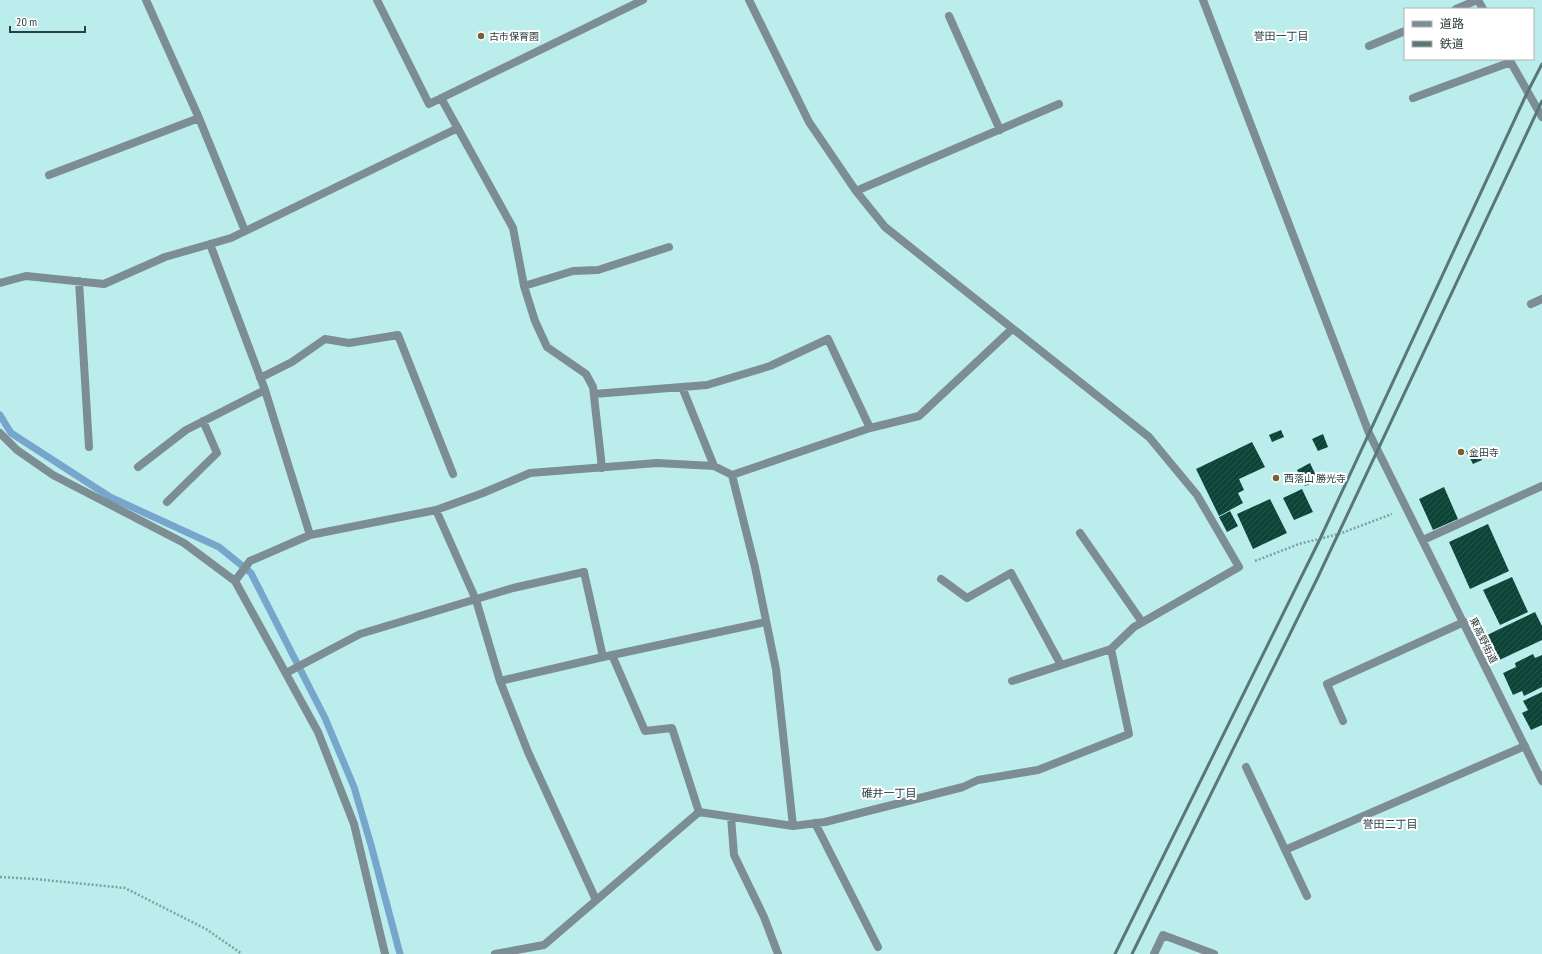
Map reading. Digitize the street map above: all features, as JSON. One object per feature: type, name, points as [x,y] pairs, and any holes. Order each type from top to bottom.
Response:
[{"type":"street","points":[[146,0],[199,118],[245,231]]},
{"type":"street","points":[[377,0],[429,104],[643,0]]},
{"type":"street","points":[[749,0],[809,122],[856,191],[885,227],[1148,437],[1197,495],[1239,567],[1134,627],[1111,649],[1012,681]]},
{"type":"street","name":"東高野街道","points":[[1203,0],[1369,433],[1542,781]]},
{"type":"street","points":[[1458,8],[1477,0]]},
{"type":"street","points":[[949,16],[1000,130]]},
{"type":"street","points":[[1369,46],[1404,31]]},
{"type":"street","points":[[1413,98],[1510,61],[1542,117]]},
{"type":"street","points":[[441,98],[513,228],[524,286],[535,322],[547,347],[586,374],[594,387],[602,468]]},
{"type":"street","points":[[856,191],[1059,104]]},
{"type":"street","points":[[49,175],[199,118]]},
{"type":"street","points":[[0,283],[26,276],[104,284],[165,257],[231,238],[458,128]]},
{"type":"street","points":[[210,244],[265,390],[310,535]]},
{"type":"street","points":[[524,286],[572,271],[598,270],[669,247]]},
{"type":"street","points":[[79,281],[90,448]]},
{"type":"street","points":[[1531,304],[1542,299]]},
{"type":"street","points":[[236,581],[250,561],[310,535],[436,510],[483,493],[530,473],[657,463],[714,466],[732,475],[870,428],[920,416],[1012,329]]},
{"type":"street","points":[[260,378],[292,362],[325,339],[349,343],[398,335],[453,474]]},
{"type":"street","points":[[594,394],[707,385],[770,366],[828,339],[870,428]]},
{"type":"street","points":[[682,387],[714,466]]},
{"type":"street","points":[[138,467],[186,430],[265,390]]},
{"type":"street","points":[[167,502],[218,453],[203,421]]},
{"type":"street","points":[[0,433],[17,450],[53,475],[184,543],[236,581],[318,732],[354,824],[385,954]]},
{"type":"street","points":[[732,475],[755,567],[776,669],[793,826]]},
{"type":"street","points":[[1423,540],[1542,486]]},
{"type":"street","points":[[436,510],[476,600],[500,681],[528,752],[596,900]]},
{"type":"street","points":[[1080,533],[1142,622]]},
{"type":"street","points":[[286,673],[360,634],[514,588],[584,572],[603,657]]},
{"type":"street","points":[[942,579],[967,598],[1011,573],[1061,665]]},
{"type":"street","points":[[500,681],[766,622]]},
{"type":"street","points":[[1343,721],[1327,684],[1464,622]]},
{"type":"street","points":[[495,954],[544,945],[700,812],[793,826],[815,824],[963,787],[978,780],[1038,770],[1129,734],[1111,649]]},
{"type":"street","points":[[612,655],[645,731],[672,728],[700,812]]},
{"type":"street","points":[[1285,850],[1525,746]]},
{"type":"street","points":[[1246,767],[1307,896]]},
{"type":"street","points":[[731,817],[734,855],[764,917],[778,954]]},
{"type":"street","points":[[815,824],[878,947]]},
{"type":"street","points":[[1154,954],[1163,935],[1214,954]]},
{"type":"path","points":[[1239,567],[1299,544],[1339,534],[1407,508]]},
{"type":"path","points":[[0,877],[125,888],[206,929],[242,954]]},
{"type":"building","points":[[1281,430],[1284,437],[1272,442],[1269,435]]},
{"type":"building","points":[[1323,434],[1328,447],[1318,451],[1312,439]]},
{"type":"building","points":[[1252,442],[1265,467],[1239,479],[1244,490],[1238,493],[1243,503],[1219,516],[1196,469]]},
{"type":"building","points":[[1475,447],[1482,460],[1473,464],[1466,451]]},
{"type":"building","points":[[1310,463],[1318,480],[1305,486],[1297,470]]},
{"type":"building","points":[[1444,487],[1458,519],[1433,530],[1419,499]]},
{"type":"building","points":[[1302,489],[1313,512],[1294,520],[1283,498]]},
{"type":"building","points":[[1270,499],[1287,533],[1253,549],[1237,514]]},
{"type":"building","points":[[1230,511],[1238,526],[1227,532],[1219,517]]},
{"type":"building","points":[[1488,524],[1509,571],[1470,589],[1449,542]]},
{"type":"building","points":[[1512,577],[1528,612],[1500,625],[1483,590]]},
{"type":"building","points":[[1535,612],[1542,626],[1542,640],[1493,663],[1481,638]]},
{"type":"building","points":[[1533,654],[1535,658],[1542,655],[1542,687],[1524,696],[1522,691],[1513,695],[1503,673],[1516,667],[1515,663]]},
{"type":"building","points":[[1542,692],[1542,725],[1531,730],[1522,713],[1528,710],[1523,701]]},
{"type":"waterway","points":[[0,415],[11,433],[110,497],[219,547],[251,573],[325,718],[354,787],[400,954]]},
{"type":"railway","points":[[1115,954],[1320,539],[1527,93],[1542,64]]},
{"type":"railway","points":[[1132,954],[1317,579],[1542,101]]},
{"type":"place","name":"古市保育園","points":[[481,36]]},
{"type":"place","name":"金田寺","points":[[1461,452]]},
{"type":"place","name":"西落山 勝光寺","points":[[1276,478]]},
{"type":"district","name":"誉田一丁目","points":[[1281,36]]},
{"type":"district","name":"碓井一丁目","points":[[889,793]]},
{"type":"district","name":"誉田二丁目","points":[[1390,824]]}]
